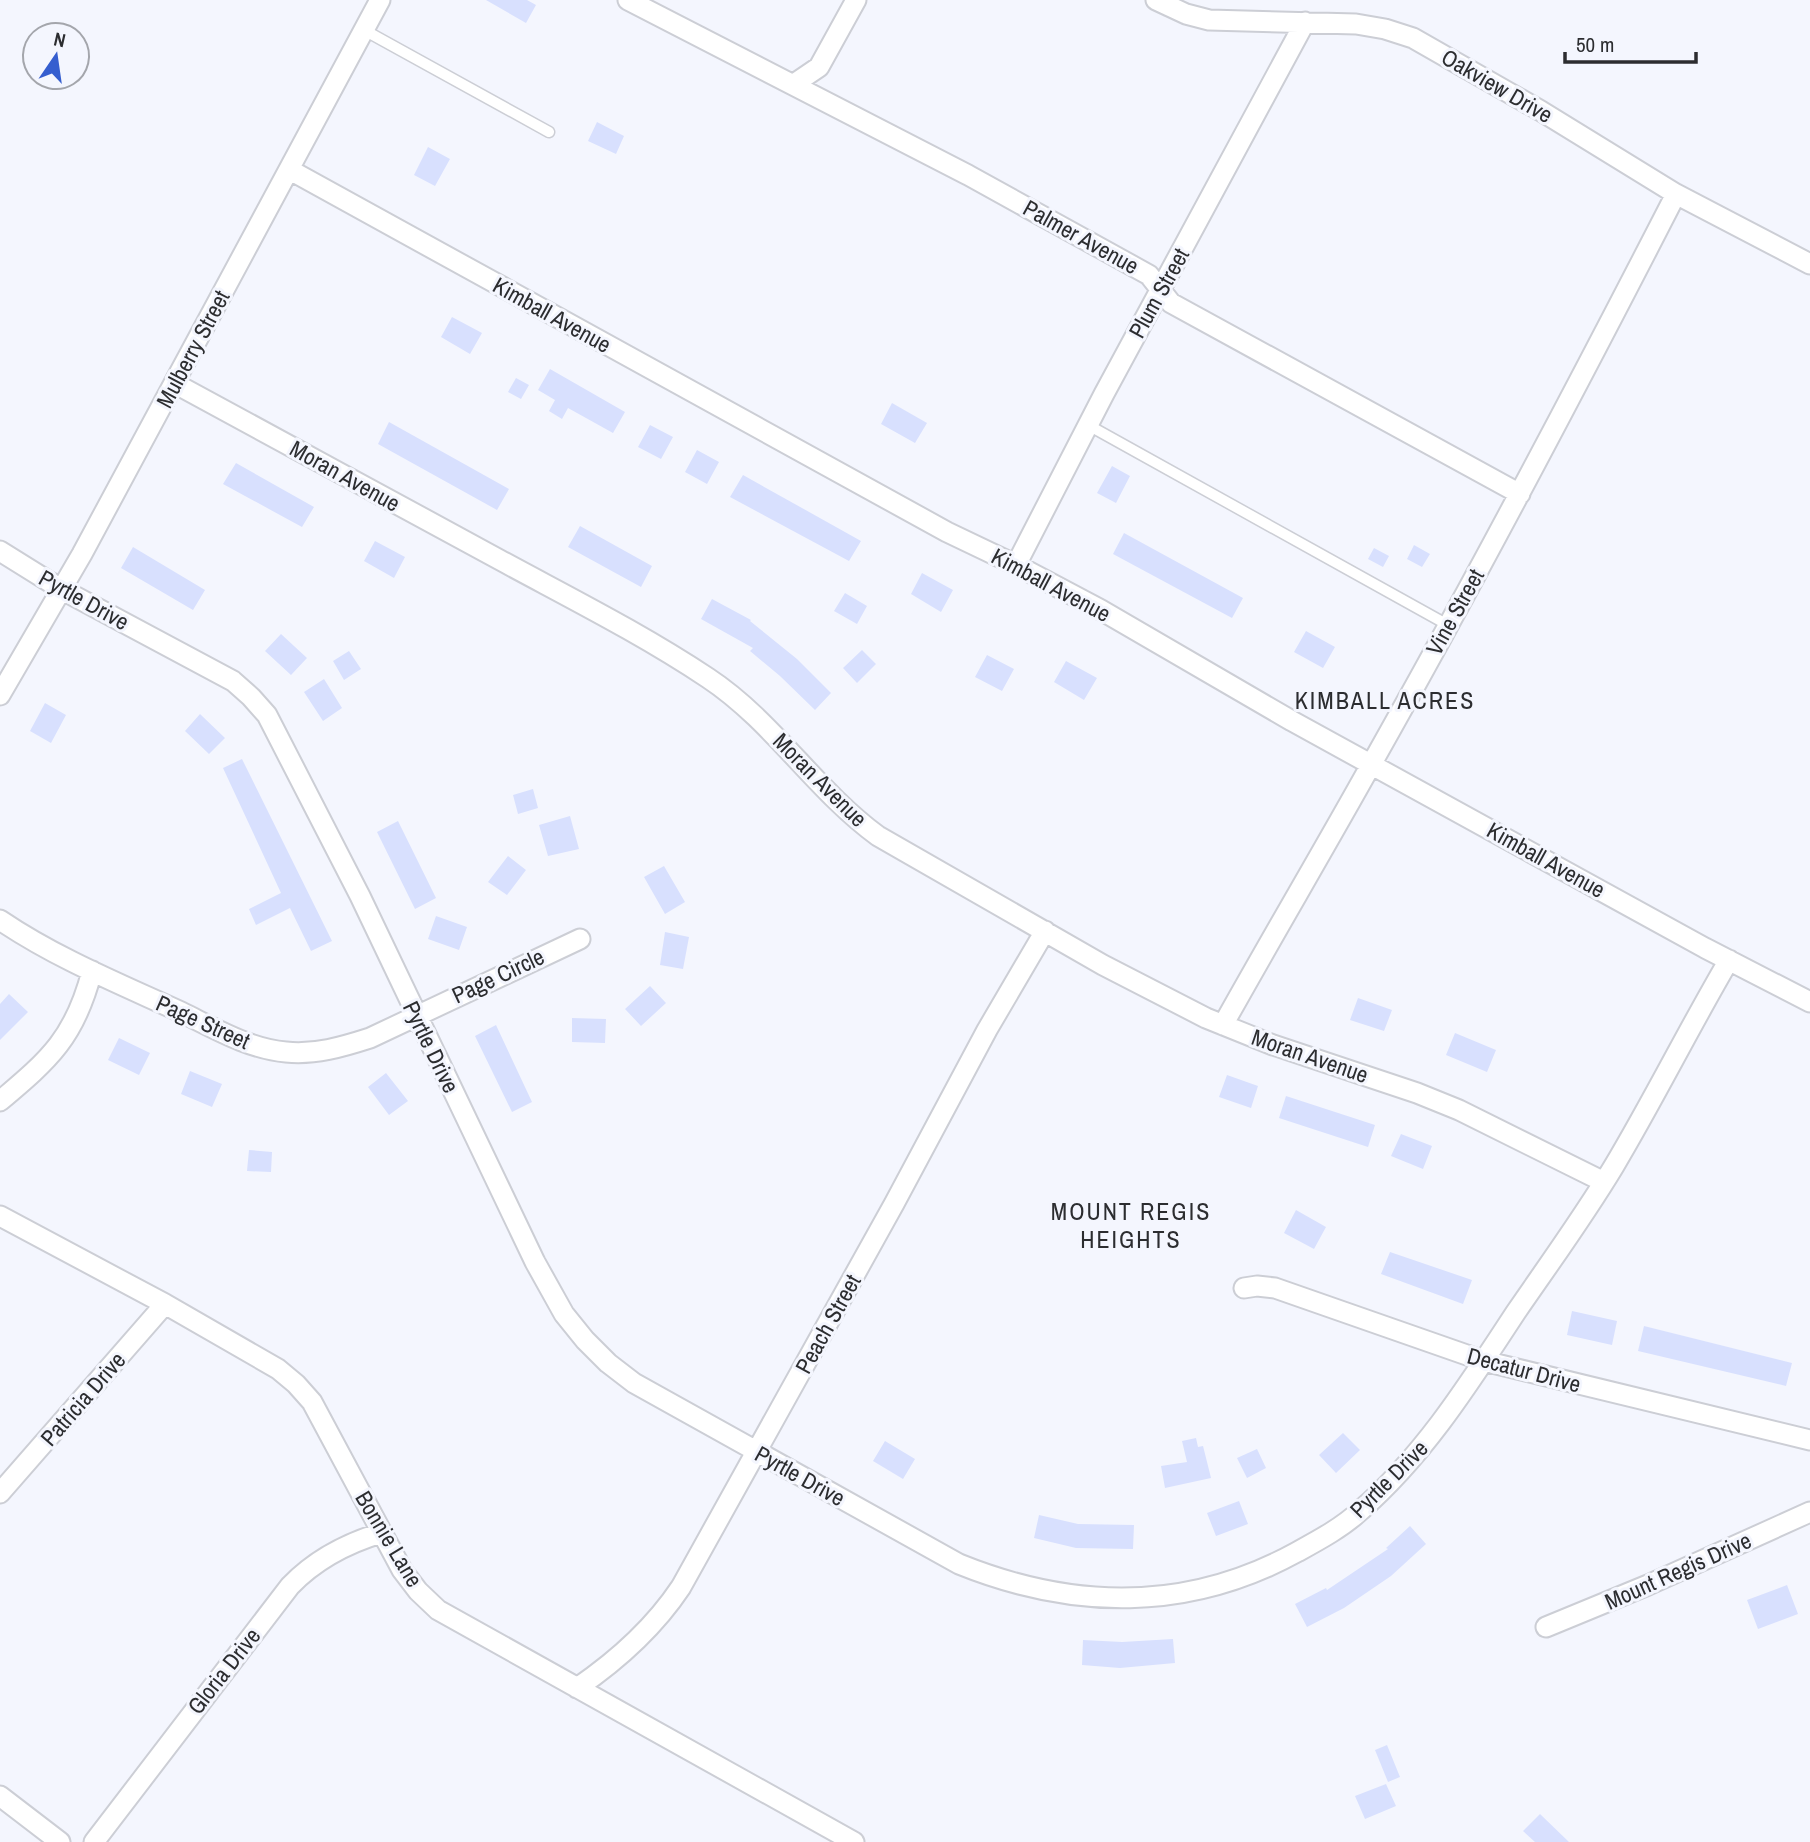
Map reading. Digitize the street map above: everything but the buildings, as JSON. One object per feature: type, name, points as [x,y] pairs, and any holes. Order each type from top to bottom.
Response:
[{"type":"street","name":"Mulberry Street","points":[[0,695],[174,383],[380,0]]},
{"type":"street","name":"Palmer Avenue","points":[[628,0],[968,175],[1149,275],[1171,303],[1520,494]]},
{"type":"street","points":[[794,84],[819,67],[856,0]]},
{"type":"street","name":"Oakview Drive","points":[[1156,0],[1186,14],[1209,20],[1356,24],[1385,29],[1423,42],[1676,194],[1810,264]]},
{"type":"street","name":"Plum Street","points":[[1016,565],[1088,425],[1305,22]]},
{"type":"street","name":"Kimball Avenue","points":[[290,170],[947,532],[1101,610],[1372,764],[1810,1002]]},
{"type":"street","name":"Vine Street","points":[[1223,1025],[1372,764],[1520,494],[1676,194]]},
{"type":"street","name":"Moran Avenue","points":[[174,383],[597,613],[707,677],[740,701],[760,720],[862,825],[1103,965],[1223,1025],[1273,1045],[1427,1097],[1604,1182]]},
{"type":"street","name":"Pyrtle Drive","points":[[0,551],[61,589],[233,681],[267,715],[360,896],[535,1262],[564,1314],[584,1340],[634,1384],[756,1452],[960,1564],[1032,1589],[1085,1597],[1123,1599],[1153,1597],[1237,1580],[1282,1560],[1345,1522],[1370,1502],[1415,1454],[1451,1409],[1604,1182],[1729,960]]},
{"type":"street","name":"Page Street","points":[[0,920],[92,971],[248,1044],[286,1052],[341,1048],[370,1038],[416,1015]]},
{"type":"street","name":"Peach Street","points":[[577,1688],[612,1664],[666,1609],[702,1551],[987,1030],[1045,931]]},
{"type":"street","name":"Page Circle","points":[[416,1015],[580,939]]},
{"type":"street","points":[[0,1101],[44,1064],[61,1044],[80,1009],[92,971]]},
{"type":"street","name":"Bonnie Lane","points":[[0,1216],[164,1304],[278,1369],[296,1384],[312,1402],[402,1570],[418,1591],[438,1610],[855,1842]]},
{"type":"street","name":"Decatur Drive","points":[[1244,1288],[1275,1288],[1484,1361],[1810,1440]]},
{"type":"street","name":"Patricia Drive","points":[[0,1493],[164,1304]]},
{"type":"street","name":"Mount Regis Drive","points":[[1546,1627],[1648,1586],[1810,1512]]},
{"type":"street","name":"Gloria Drive","points":[[94,1842],[290,1586],[332,1554],[381,1533]]},
{"type":"street","points":[[0,1796],[60,1842]]},
{"type":"lane","points":[[364,30],[549,132]]},
{"type":"lane","points":[[1088,425],[1448,625]]},
{"type":"district","name":"KIMBALL ACRES","points":[[1385,701]]},
{"type":"district","name":"MOUNT REGIS HEIGHTS","points":[[1131,1226]]}]
